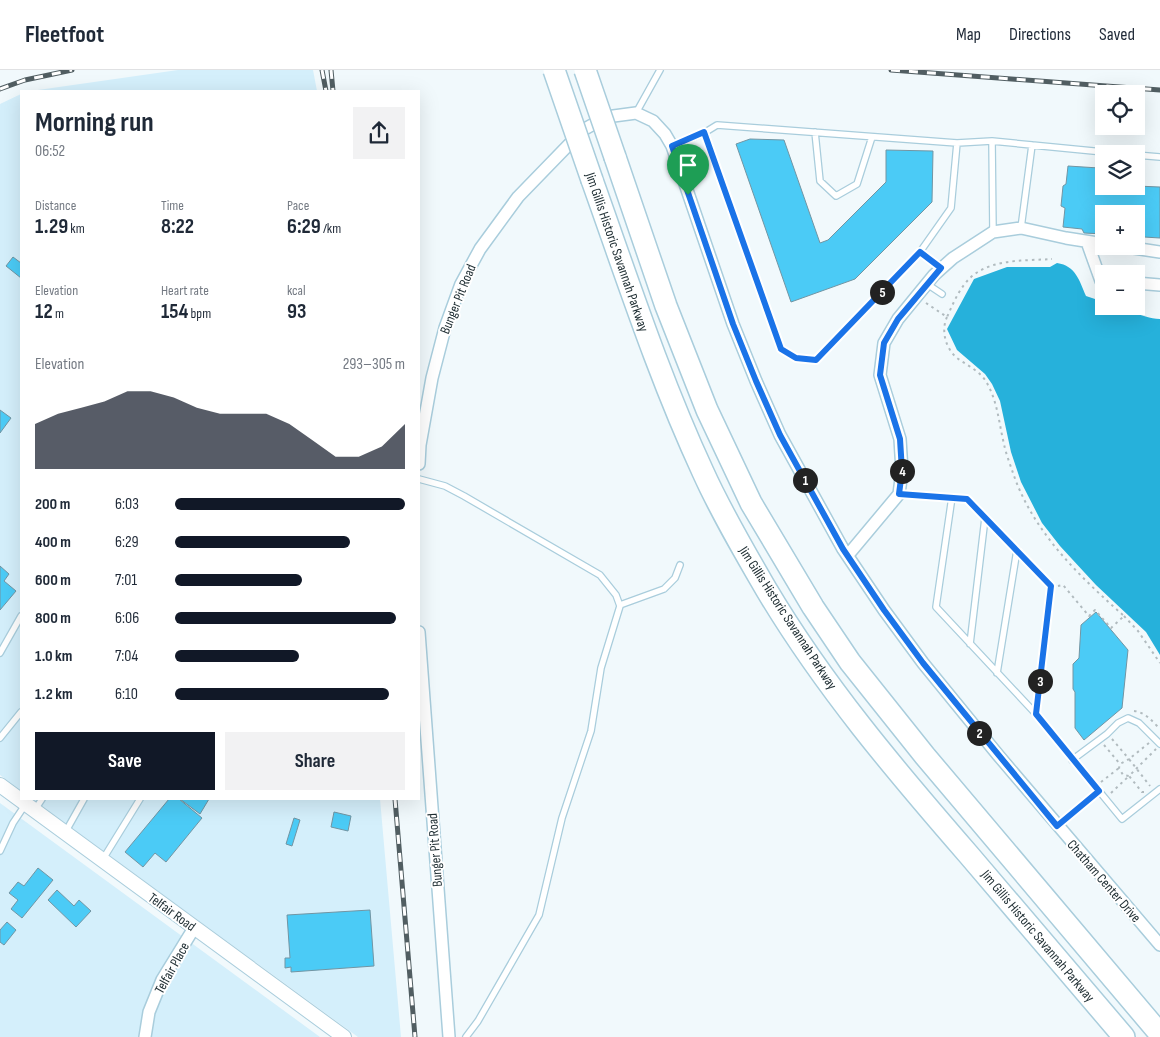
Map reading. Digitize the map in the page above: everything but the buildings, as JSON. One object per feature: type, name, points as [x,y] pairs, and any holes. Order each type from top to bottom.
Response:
[{"type":"highway","name":"Jim Gillis Historic Savannah Parkway","points":[[554,70],[655,360],[681,424],[704,476],[767,591],[841,700],[884,754],[1124,1037]]},
{"type":"highway","name":"Jim Gillis Historic Savannah Parkway","points":[[585,70],[666,306],[707,410],[750,503],[808,599],[850,662],[925,756],[1160,1034]]},
{"type":"street","name":"Chatham Center Drive","points":[[636,113],[653,121],[665,134],[672,146],[733,324],[756,381],[780,435],[848,555],[884,610],[923,663],[1057,826],[1160,946]]},
{"type":"street","name":"Bunger Pit Road","points":[[420,445],[432,378],[445,328],[461,284],[480,249],[518,197],[583,130],[606,117],[636,113]]},
{"type":"street","points":[[848,555],[899,494],[902,471],[900,439],[880,375],[884,343],[898,319],[931,286],[941,268],[993,232],[1021,228],[1095,243]]},
{"type":"street","points":[[1087,242],[1095,265]]},
{"type":"street","points":[[1145,250],[1160,252]]},
{"type":"street","points":[[1145,284],[1160,285]]},
{"type":"street","name":"Bunger Pit Road","points":[[420,645],[450,1037]]},
{"type":"street","name":"Telfair Road","points":[[0,786],[344,1037]]},
{"type":"street","name":"Telfair Place","points":[[145,1037],[149,1012],[162,980],[194,928]]},
{"type":"lane","points":[[636,113],[660,70]]},
{"type":"lane","points":[[672,146],[717,125],[956,143],[992,141],[1095,151]]},
{"type":"lane","points":[[704,132],[781,349],[796,358],[816,360],[920,252],[951,208],[956,143]]},
{"type":"lane","points":[[815,132],[820,181],[836,196],[857,184],[872,137]]},
{"type":"lane","points":[[992,141],[993,232]]},
{"type":"lane","points":[[1021,228],[1032,145]]},
{"type":"lane","points":[[1145,156],[1160,157]]},
{"type":"lane","points":[[920,252],[941,268]]},
{"type":"lane","points":[[931,286],[942,294]]},
{"type":"lane","points":[[420,479],[444,486],[464,496],[600,575],[616,595],[620,605],[601,668],[591,731],[562,818],[539,915],[478,1021],[466,1037]]},
{"type":"lane","points":[[899,494],[967,499],[1051,586],[1036,714]]},
{"type":"lane","points":[[952,498],[936,607],[1036,714],[1122,819],[1155,793]]},
{"type":"lane","points":[[970,644],[986,518]]},
{"type":"lane","points":[[997,673],[1016,550]]},
{"type":"lane","points":[[620,605],[664,589],[675,578],[680,566]]},
{"type":"lane","points":[[0,653],[20,618]]},
{"type":"lane","points":[[0,738],[20,713]]},
{"type":"lane","points":[[1072,760],[1108,734],[1118,723],[1128,718],[1139,723],[1160,745]]},
{"type":"lane","points":[[1057,826],[1097,789]]},
{"type":"lane","points":[[0,851],[13,822],[40,800]]},
{"type":"lane","points":[[65,833],[83,800]]},
{"type":"lane","points":[[102,860],[139,800]]},
{"type":"path","points":[[1052,259],[1013,261],[982,269],[972,275],[963,285],[943,326],[946,340],[952,353],[988,383],[995,400],[1004,446],[1014,476],[1026,504],[1039,526],[1085,581],[1138,631],[1160,663]]},
{"type":"path","points":[[931,286],[926,303],[947,317]]},
{"type":"path","points":[[1051,586],[1063,586],[1089,616],[1095,610],[1111,628],[1124,616]]},
{"type":"path","points":[[1108,734],[1155,793]]},
{"type":"path","points":[[1097,789],[1119,768],[1120,764],[1155,739]]},
{"type":"path","points":[[1100,740],[1120,764]]},
{"type":"path","points":[[1105,798],[1160,745]]},
{"type":"path","points":[[1119,768],[1123,775],[1129,776],[1142,792],[1155,793]]},
{"type":"shaded area","points":[[178,70],[313,70],[317,90],[38,90]]},
{"type":"shaded area","points":[[20,94],[20,790],[0,775],[0,104]]},
{"type":"shaded area","points":[[33,800],[380,800],[401,1037],[358,1037]]},
{"type":"shaded area","points":[[0,803],[320,1037],[0,1037]]},
{"type":"water","points":[[1057,263],[1069,267],[1073,271],[1079,279],[1086,296],[1095,299],[1095,315],[1140,315],[1160,319],[1160,655],[1146,632],[1096,585],[1060,546],[1042,523],[1021,482],[1011,452],[1000,401],[992,384],[985,374],[957,350],[947,329],[974,279],[1007,267],[1050,267]]},
{"type":"railway","points":[[0,89],[25,80],[72,70]]},
{"type":"railway","points":[[322,70],[326,90]]},
{"type":"railway","points":[[331,70],[333,90]]},
{"type":"railway","points":[[891,70],[1160,90]]},
{"type":"railway","points":[[395,800],[415,1037]]},
{"type":"route","points":[[704,132],[781,349],[796,358],[816,360],[920,252],[941,268],[898,319],[884,343],[880,375],[900,439],[902,471],[899,494],[967,499],[1051,586],[1036,714],[1099,791],[1057,826],[923,663],[843,549],[780,435],[756,381],[733,324],[688,195],[687,186],[672,146],[704,132]]}]
